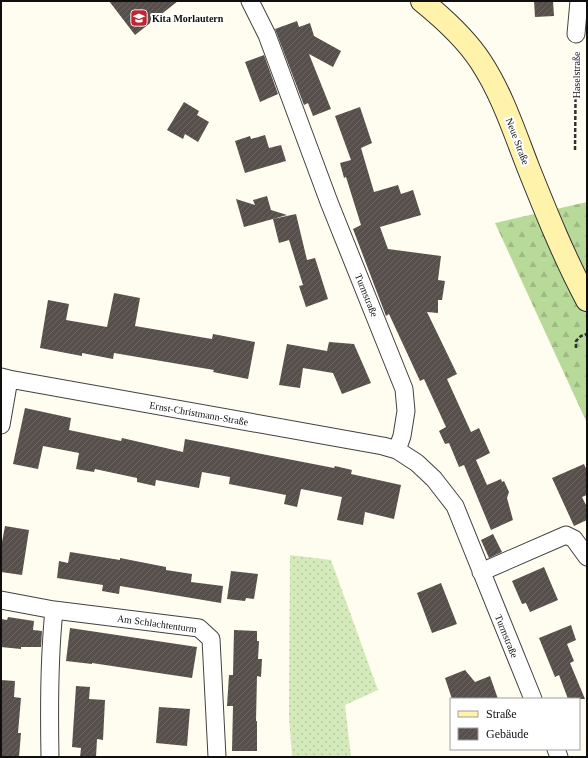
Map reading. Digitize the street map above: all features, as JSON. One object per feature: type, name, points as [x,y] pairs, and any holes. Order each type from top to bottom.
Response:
[{"type":"main road","name":"Neue Straße","points":[[422,1],[462,39],[480,61],[492,80],[508,114],[550,222],[587,300]]},
{"type":"street","name":"Turmstraße","points":[[250,1],[267,35],[329,202],[404,389],[406,411],[402,436],[397,450],[417,463],[434,479],[455,506],[533,698]]},
{"type":"street","points":[[576,34],[579,1]]},
{"type":"street","name":"Ernst-Christmann-Straße","points":[[5,378],[383,446],[397,450]]},
{"type":"street","points":[[1,426],[5,378]]},
{"type":"street","points":[[481,572],[566,535],[574,539],[587,557]]},
{"type":"street","name":"Am Schlachtenturm","points":[[1,600],[54,610],[199,628],[211,639],[217,757]]},
{"type":"street","points":[[50,757],[50,660],[54,610]]},
{"type":"path","name":"Haselstraße","points":[[575,150],[576,34]]},
{"type":"path","points":[[576,348],[576,341],[581,336],[587,334]]},
{"type":"green space","points":[[587,202],[587,423],[495,223]]},
{"type":"green space","points":[[290,555],[331,560],[378,690],[345,705],[351,757],[292,757],[289,716]]},
{"type":"building","name":"Kita Morlautern","points":[[109,1],[178,1],[135,35]]},
{"type":"building","points":[[534,1],[553,1],[554,16],[535,17]]},
{"type":"building","points":[[297,21],[299,27],[310,23],[314,36],[341,51],[333,67],[309,54],[331,109],[313,116],[308,103],[304,105],[275,29]]},
{"type":"building","points":[[264,55],[278,94],[260,102],[245,62]]},
{"type":"building","points":[[184,102],[199,111],[197,115],[209,122],[198,142],[185,134],[183,139],[167,130]]},
{"type":"building","points":[[360,107],[372,143],[361,148],[374,192],[398,185],[401,194],[413,190],[421,215],[380,227],[388,249],[441,256],[438,280],[445,281],[442,300],[438,300],[438,313],[427,312],[457,374],[447,379],[471,432],[479,428],[490,453],[476,460],[487,485],[501,479],[502,482],[504,481],[509,492],[507,498],[513,520],[491,530],[464,465],[459,467],[449,443],[445,444],[439,431],[446,427],[424,379],[420,381],[389,314],[386,316],[353,229],[361,225],[340,163],[351,160],[335,116]]},
{"type":"building","points":[[265,135],[269,148],[281,145],[286,161],[245,173],[235,141],[250,136],[251,139]]},
{"type":"building","points":[[267,196],[271,210],[287,215],[244,227],[236,199],[255,205],[253,200]]},
{"type":"building","points":[[296,214],[307,260],[315,258],[328,299],[306,307],[299,286],[303,285],[289,240],[279,243],[273,219]]},
{"type":"building","points":[[114,293],[140,298],[135,326],[212,339],[213,334],[255,342],[248,379],[213,372],[214,370],[114,353],[113,359],[82,353],[82,356],[40,348],[48,300],[69,304],[66,320],[107,327]]},
{"type":"building","points":[[329,342],[354,344],[371,383],[342,394],[333,373],[303,368],[300,388],[279,385],[287,344],[327,351]]},
{"type":"building","points":[[25,408],[71,418],[69,430],[121,441],[122,438],[183,452],[185,439],[334,468],[335,466],[352,470],[351,474],[401,485],[394,519],[365,512],[363,525],[337,520],[342,497],[301,489],[297,507],[284,504],[286,495],[229,484],[230,477],[202,472],[199,488],[156,480],[155,486],[137,482],[137,478],[95,469],[94,472],[76,469],[79,453],[43,446],[38,469],[13,464]]},
{"type":"building","points":[[584,464],[587,471],[587,495],[582,497],[587,507],[587,520],[574,526],[552,478]]},
{"type":"building","points":[[5,526],[29,530],[22,575],[1,572],[1,541],[2,542]]},
{"type":"building","points":[[493,534],[502,552],[489,558],[481,540]]},
{"type":"building","points":[[70,552],[120,560],[120,558],[166,567],[166,570],[192,574],[191,582],[223,586],[221,603],[120,586],[119,594],[102,591],[103,585],[57,578],[59,561],[68,563]]},
{"type":"building","points":[[544,567],[558,600],[530,612],[526,603],[522,604],[512,581]]},
{"type":"building","points":[[231,571],[258,574],[254,599],[246,598],[245,601],[227,599]]},
{"type":"building","points":[[441,583],[457,624],[432,633],[417,593]]},
{"type":"building","points":[[8,617],[34,621],[33,630],[42,631],[41,647],[21,647],[21,649],[1,647],[1,619],[7,620]]},
{"type":"building","points":[[571,625],[576,640],[567,644],[574,661],[570,663],[585,699],[568,698],[559,675],[555,677],[539,638]]},
{"type":"building","points":[[70,628],[197,647],[192,678],[92,663],[66,661]]},
{"type":"building","points":[[234,630],[257,631],[257,641],[259,641],[258,659],[262,659],[261,677],[257,676],[257,751],[232,751],[233,706],[227,706],[229,675],[233,675]]},
{"type":"building","points":[[465,670],[475,682],[490,676],[498,698],[452,698],[445,678]]},
{"type":"building","points":[[1,680],[15,681],[14,697],[21,698],[18,733],[21,733],[19,757],[1,757]]},
{"type":"building","points":[[76,686],[90,687],[89,699],[105,700],[103,740],[97,739],[96,757],[80,757],[81,748],[72,747]]},
{"type":"building","points":[[159,707],[190,709],[187,746],[156,743]]},
{"type":"place","name":"Kita Morlautern","points":[[139,18]]}]
